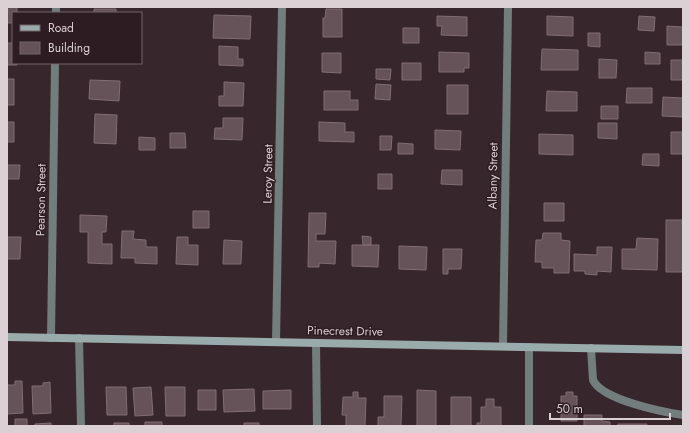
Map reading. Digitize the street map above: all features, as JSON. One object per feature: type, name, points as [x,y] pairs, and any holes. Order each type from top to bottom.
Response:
[{"type":"street","name":"Leroy Street","points":[[276,342],[282,7]]},
{"type":"street","name":"Albany Street","points":[[503,346],[508,7]]},
{"type":"street","name":"Pearson Street","points":[[51,338],[55,64]]},
{"type":"street","name":"Pinecrest Drive","points":[[7,337],[683,350]]},
{"type":"street","points":[[79,338],[81,426]]},
{"type":"street","points":[[316,343],[317,426]]},
{"type":"street","points":[[528,426],[529,347]]},
{"type":"street","points":[[591,348],[593,380],[595,385],[604,391],[629,402],[662,412],[683,414]]},
{"type":"building","points":[[7,7],[17,7],[17,12],[12,12],[12,23],[7,23]]},
{"type":"building","points":[[94,9],[116,9],[116,12],[94,12]]},
{"type":"building","points":[[326,9],[342,9],[342,37],[323,37],[323,18],[325,18]]},
{"type":"building","points":[[214,15],[251,16],[250,39],[213,38]]},
{"type":"building","points":[[437,16],[467,17],[467,36],[441,35],[442,26],[437,26]]},
{"type":"building","points":[[547,16],[573,17],[573,36],[547,35]]},
{"type":"building","points":[[639,16],[655,17],[654,31],[638,30]]},
{"type":"building","points":[[667,26],[683,27],[683,45],[667,45]]},
{"type":"building","points":[[403,28],[419,28],[419,43],[403,43]]},
{"type":"building","points":[[588,33],[600,33],[600,47],[588,46]]},
{"type":"building","points":[[7,43],[12,43],[12,64],[17,65],[7,65]]},
{"type":"building","points":[[219,46],[238,47],[238,59],[243,59],[243,66],[219,65]]},
{"type":"building","points":[[542,49],[578,50],[578,70],[541,70]]},
{"type":"building","points":[[439,52],[469,53],[469,68],[464,68],[464,72],[439,72]]},
{"type":"building","points":[[645,52],[660,53],[660,64],[645,64]]},
{"type":"building","points":[[322,53],[341,53],[341,73],[322,72]]},
{"type":"building","points":[[599,59],[617,60],[616,78],[599,78]]},
{"type":"building","points":[[671,60],[683,60],[683,80],[671,80]]},
{"type":"building","points":[[402,63],[421,63],[421,80],[402,80]]},
{"type":"building","points":[[376,69],[391,69],[390,80],[376,79]]},
{"type":"building","points":[[7,79],[14,79],[14,105],[7,105]]},
{"type":"building","points":[[90,80],[120,81],[119,101],[89,99]]},
{"type":"building","points":[[224,82],[244,83],[243,106],[219,106],[219,96],[224,96]]},
{"type":"building","points":[[376,84],[391,85],[390,100],[375,99]]},
{"type":"building","points":[[447,85],[468,85],[468,114],[447,114]]},
{"type":"building","points":[[627,88],[652,88],[652,103],[626,103]]},
{"type":"building","points":[[324,91],[350,91],[350,100],[358,100],[358,110],[324,110]]},
{"type":"building","points":[[547,91],[577,92],[577,111],[546,111]]},
{"type":"building","points":[[663,97],[683,98],[683,117],[662,116]]},
{"type":"building","points":[[601,106],[618,106],[618,119],[601,119]]},
{"type":"building","points":[[95,114],[117,115],[116,144],[94,143]]},
{"type":"building","points":[[223,118],[243,118],[242,140],[214,139],[215,128],[223,128]]},
{"type":"building","points":[[7,122],[14,122],[14,142],[7,142]]},
{"type":"building","points":[[319,122],[345,123],[345,132],[354,132],[354,142],[319,141]]},
{"type":"building","points":[[598,123],[617,123],[617,139],[598,138]]},
{"type":"building","points":[[435,130],[461,131],[460,150],[435,149]]},
{"type":"building","points":[[671,132],[683,132],[683,154],[671,154]]},
{"type":"building","points":[[170,133],[185,133],[186,148],[170,148]]},
{"type":"building","points":[[539,134],[573,135],[573,155],[539,154]]},
{"type":"building","points":[[380,136],[392,136],[391,150],[380,150]]},
{"type":"building","points":[[139,137],[155,138],[155,150],[139,150]]},
{"type":"building","points":[[398,143],[413,144],[413,154],[398,154]]},
{"type":"building","points":[[643,154],[659,154],[659,166],[642,165]]},
{"type":"building","points":[[7,165],[20,165],[19,179],[7,179]]},
{"type":"building","points":[[442,170],[462,170],[462,185],[441,184]]},
{"type":"building","points":[[378,174],[392,174],[392,189],[378,189]]},
{"type":"building","points":[[544,203],[564,203],[564,221],[544,221]]},
{"type":"building","points":[[193,211],[209,211],[209,228],[193,228]]},
{"type":"building","points":[[309,213],[326,213],[325,234],[316,234],[316,241],[336,241],[335,264],[319,263],[319,267],[308,267]]},
{"type":"building","points":[[80,215],[107,216],[106,232],[102,232],[102,244],[112,244],[112,264],[88,263],[88,232],[80,232]]},
{"type":"building","points":[[666,220],[683,220],[683,272],[666,272]]},
{"type":"building","points":[[122,231],[134,231],[133,239],[146,240],[146,247],[157,247],[157,264],[135,263],[135,258],[121,258]]},
{"type":"building","points":[[543,233],[561,233],[561,240],[570,241],[569,273],[554,273],[554,268],[542,268],[542,262],[535,262],[536,240],[542,240]]},
{"type":"building","points":[[362,236],[371,237],[371,245],[363,245]]},
{"type":"building","points":[[7,237],[21,237],[20,259],[7,259]]},
{"type":"building","points":[[177,237],[188,237],[188,245],[198,245],[198,265],[176,264]]},
{"type":"building","points":[[637,238],[658,239],[657,270],[622,269],[622,249],[636,249]]},
{"type":"building","points":[[224,240],[242,241],[241,264],[223,264]]},
{"type":"building","points":[[352,245],[379,245],[378,267],[352,266]]},
{"type":"building","points":[[399,246],[427,247],[426,270],[399,269]]},
{"type":"building","points":[[597,247],[612,247],[611,272],[597,271],[597,275],[585,274],[585,271],[574,271],[574,254],[597,255]]},
{"type":"building","points":[[443,249],[462,249],[461,269],[448,269],[448,274],[443,274]]},
{"type":"building","points":[[15,381],[22,381],[23,413],[7,414],[7,385],[15,385]]},
{"type":"building","points":[[50,382],[51,413],[33,414],[32,386],[43,386],[43,383]]},
{"type":"building","points":[[106,387],[126,387],[127,415],[107,415]]},
{"type":"building","points":[[151,387],[153,415],[135,416],[133,388]]},
{"type":"building","points":[[165,387],[185,387],[185,416],[166,416]]},
{"type":"building","points":[[254,389],[255,411],[224,412],[223,390]]},
{"type":"building","points":[[198,390],[216,390],[216,410],[198,410]]},
{"type":"building","points":[[291,390],[291,409],[263,409],[263,391]]},
{"type":"building","points":[[417,390],[436,391],[436,426],[417,426]]},
{"type":"building","points":[[353,392],[358,392],[358,398],[366,398],[365,426],[346,426],[346,415],[342,415],[343,397],[353,397]]},
{"type":"building","points":[[566,392],[573,392],[573,396],[577,396],[577,421],[561,421],[561,396],[566,396]]},
{"type":"building","points":[[384,396],[402,396],[401,426],[378,426],[378,417],[384,417]]},
{"type":"building","points":[[451,397],[471,397],[471,426],[451,426]]},
{"type":"building","points":[[486,399],[494,399],[494,407],[501,407],[501,426],[477,426],[477,423],[481,423],[481,407],[486,407]]},
{"type":"building","points":[[584,415],[602,415],[602,421],[610,422],[610,426],[584,426]]},
{"type":"building","points":[[15,419],[27,419],[27,426],[15,426]]},
{"type":"building","points":[[145,422],[162,422],[162,426],[145,426]]},
{"type":"building","points":[[51,423],[51,426],[35,426],[35,424]]},
{"type":"building","points":[[114,423],[129,423],[129,426],[114,426]]},
{"type":"building","points":[[244,423],[259,423],[259,426],[244,426]]},
{"type":"building","points":[[618,424],[647,424],[647,426],[618,426]]}]
